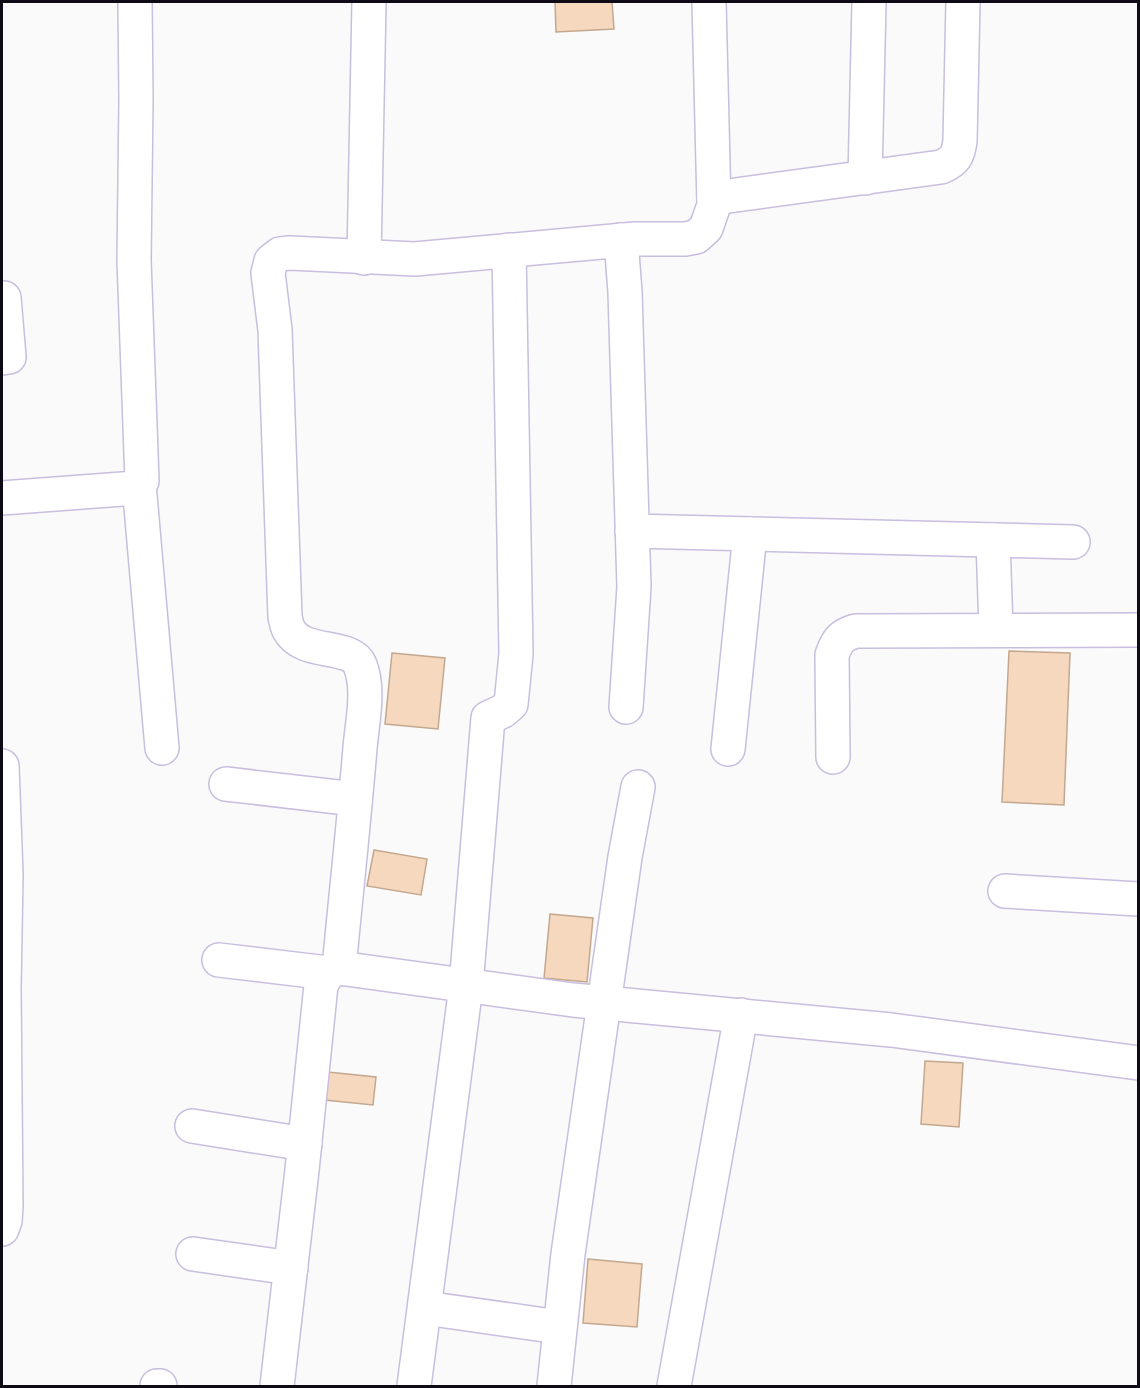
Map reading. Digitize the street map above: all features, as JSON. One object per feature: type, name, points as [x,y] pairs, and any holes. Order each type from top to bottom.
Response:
[{"type":"street","points":[[2,498],[136,488],[142,481],[134,260],[135,2]]},
{"type":"street","points":[[364,258],[369,2]]},
{"type":"street","points":[[277,1386],[321,985],[334,971],[355,799],[364,693],[359,663],[347,654],[300,642],[289,631],[285,617],[275,330],[268,273],[271,261],[280,254],[290,253],[415,259],[621,240],[696,237],[706,228],[711,218],[714,198],[709,2]]},
{"type":"street","points":[[865,178],[869,2]]},
{"type":"street","points":[[714,198],[941,167],[953,162],[958,153],[963,2]]},
{"type":"street","points":[[621,240],[625,292],[634,587],[626,707]]},
{"type":"street","points":[[414,1386],[466,986],[488,718],[503,711],[511,704],[516,654],[509,250]]},
{"type":"street","points":[[2,358],[9,357],[4,298]]},
{"type":"street","points":[[139,484],[162,748]]},
{"type":"street","points":[[632,531],[1073,542]]},
{"type":"street","points":[[728,749],[750,534]]},
{"type":"street","points":[[993,540],[996,630]]},
{"type":"street","points":[[833,757],[832,656],[836,642],[846,634],[856,631],[1138,630]]},
{"type":"street","points":[[2,766],[6,875],[4,988],[6,1206],[2,1229]]},
{"type":"street","points":[[226,784],[355,799]]},
{"type":"street","points":[[554,1386],[559,1327],[604,1002],[625,857],[638,787]]},
{"type":"street","points":[[1005,891],[1138,899]]},
{"type":"street","points":[[219,960],[604,1002],[891,1030],[1138,1063]]},
{"type":"street","points":[[674,1386],[741,1015]]},
{"type":"street","points":[[192,1126],[305,1144]]},
{"type":"street","points":[[193,1254],[291,1268]]},
{"type":"street","points":[[425,1308],[559,1327]]},
{"type":"building","points":[[555,2],[612,2],[614,29],[556,32]]},
{"type":"building","points":[[1009,651],[1070,653],[1064,805],[1002,802]]},
{"type":"building","points":[[392,653],[445,658],[438,729],[385,724]]},
{"type":"building","points":[[374,850],[427,859],[421,895],[367,886]]},
{"type":"building","points":[[550,914],[593,918],[587,982],[544,978]]},
{"type":"building","points":[[925,1061],[963,1063],[959,1127],[921,1124]]},
{"type":"building","points":[[318,1071],[376,1077],[373,1105],[315,1099]]},
{"type":"building","points":[[588,1259],[642,1264],[637,1327],[583,1323]]}]
